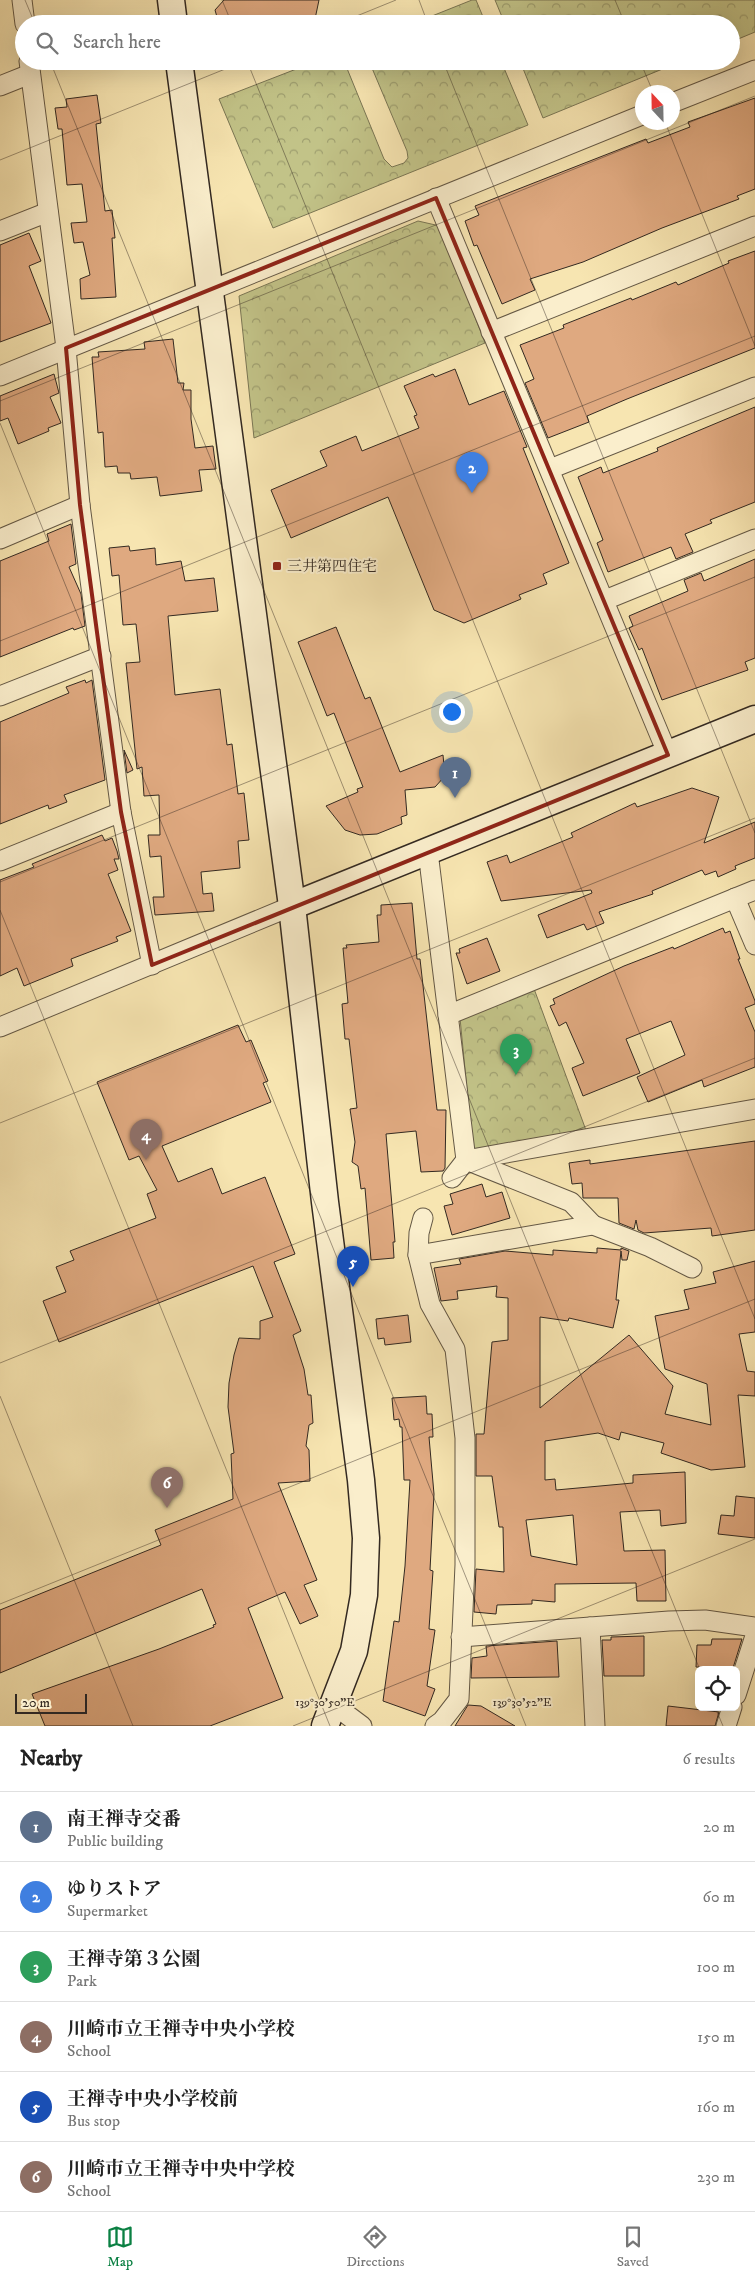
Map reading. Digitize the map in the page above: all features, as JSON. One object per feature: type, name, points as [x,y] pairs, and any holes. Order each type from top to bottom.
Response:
[{"type":"street","points":[[22,0],[24,15]]},
{"type":"street","points":[[171,0],[173,15]]},
{"type":"street","points":[[0,86],[27,70]]},
{"type":"street","points":[[30,70],[66,348],[80,505],[121,812],[152,965]]},
{"type":"street","points":[[180,70],[292,906],[325,1202],[361,1480],[366,1538],[364,1595],[354,1651],[330,1715],[362,1726]]},
{"type":"street","points":[[680,100],[755,70]]},
{"type":"street","points":[[0,376],[635,118]]},
{"type":"street","points":[[436,198],[668,755]]},
{"type":"street","points":[[0,231],[48,212]]},
{"type":"street","points":[[491,332],[755,226]]},
{"type":"street","points":[[550,469],[755,387]]},
{"type":"street","points":[[0,540],[80,505]]},
{"type":"street","points":[[605,600],[755,539]]},
{"type":"street","points":[[0,696],[101,656]]},
{"type":"street","points":[[0,1027],[292,906],[755,719]]},
{"type":"street","points":[[0,861],[121,812]]},
{"type":"street","points":[[428,852],[466,1160]]},
{"type":"street","points":[[448,1014],[755,890]]},
{"type":"street","points":[[735,898],[755,945]]},
{"type":"street","points":[[452,1178],[466,1160],[755,1109]]},
{"type":"street","points":[[466,1160],[571,1202],[593,1225],[650,1247],[692,1268]]},
{"type":"street","points":[[423,1218],[418,1233],[418,1255],[430,1304],[455,1349],[465,1438],[465,1566],[459,1700],[442,1722],[435,1726]]},
{"type":"street","points":[[418,1255],[593,1225]]},
{"type":"street","points":[[461,1637],[705,1620],[755,1627]]},
{"type":"street","points":[[590,1627],[595,1726]]},
{"type":"street","points":[[740,1683],[755,1636]]},
{"type":"street","points":[[726,1726],[731,1711]]},
{"type":"highlighted area","points":[[436,198],[668,755],[152,965],[121,812],[80,505],[66,348]]},
{"type":"green space","points":[[476,0],[482,15],[434,15]]},
{"type":"green space","points":[[495,0],[755,0],[755,32],[740,38],[740,15],[501,15]]},
{"type":"green space","points":[[294,70],[348,70],[384,159],[392,167],[404,163],[408,158],[407,151],[373,70],[505,70],[528,125],[273,228],[219,99]]},
{"type":"green space","points":[[524,70],[660,70],[543,118]]},
{"type":"green space","points":[[418,221],[440,226],[485,343],[254,438],[239,296]]},
{"type":"green space","points":[[533,986],[587,1133],[473,1151],[460,1018]]},
{"type":"building","points":[[224,0],[319,0],[316,15],[216,15],[215,10]]},
{"type":"building","points":[[97,95],[101,123],[96,124],[105,211],[112,210],[115,238],[112,238],[116,297],[81,299],[80,279],[90,275],[83,242],[74,243],[71,223],[87,222],[82,184],[67,185],[62,129],[58,129],[55,108],[67,107],[66,99]]},
{"type":"building","points":[[755,98],[755,189],[737,196],[739,199],[662,228],[583,262],[530,279],[535,290],[502,304],[477,245],[474,246],[465,221],[479,215],[475,206],[646,139],[648,143],[690,127],[688,122]]},
{"type":"building","points":[[29,233],[41,261],[29,266],[51,323],[0,342],[0,245]]},
{"type":"building","points":[[755,251],[755,348],[587,416],[589,422],[548,438],[525,383],[534,379],[520,345],[564,328],[563,325],[631,298],[632,300],[676,282],[678,285],[729,263],[728,261]]},
{"type":"building","points":[[173,339],[178,383],[184,383],[183,390],[191,390],[191,419],[195,448],[213,446],[216,469],[199,470],[202,491],[160,496],[157,477],[131,479],[130,473],[118,473],[117,466],[105,467],[103,432],[98,433],[92,357],[99,357],[98,352],[145,349],[144,342]]},
{"type":"building","points":[[455,369],[469,405],[504,391],[527,447],[523,448],[569,563],[543,574],[547,584],[519,595],[521,599],[464,623],[434,610],[388,497],[291,538],[271,490],[327,466],[320,451],[356,436],[362,451],[419,428],[414,416],[417,415],[404,386],[433,374],[435,377]]},
{"type":"building","points":[[54,374],[59,393],[50,397],[61,423],[48,428],[49,431],[18,444],[8,418],[0,421],[0,396]]},
{"type":"building","points":[[755,407],[755,502],[710,520],[712,523],[685,534],[693,552],[676,559],[671,547],[608,572],[597,543],[603,540],[578,477],[601,467],[603,473],[658,451],[657,448]]},
{"type":"building","points":[[71,524],[76,564],[69,567],[81,594],[85,626],[74,630],[73,628],[0,657],[0,561],[49,541],[47,534]]},
{"type":"building","points":[[129,546],[130,551],[155,548],[156,565],[181,561],[185,581],[214,578],[218,611],[168,616],[175,695],[220,689],[227,745],[232,744],[238,794],[244,793],[249,840],[238,841],[240,868],[201,872],[203,894],[212,893],[214,911],[155,915],[153,897],[164,897],[161,856],[150,857],[148,835],[160,835],[159,795],[144,796],[142,767],[137,769],[126,663],[140,662],[136,624],[123,625],[119,575],[112,576],[109,548]]},
{"type":"building","points":[[755,559],[755,658],[745,662],[748,670],[662,700],[642,648],[639,650],[629,628],[633,626],[629,616],[688,591],[684,580],[701,573],[704,581]]},
{"type":"building","points":[[336,627],[365,699],[370,697],[400,772],[443,755],[445,776],[435,787],[405,790],[407,815],[401,817],[402,824],[377,834],[360,835],[345,830],[326,806],[358,792],[357,789],[363,787],[334,713],[327,716],[298,642]]},
{"type":"building","points":[[85,680],[86,683],[92,680],[105,780],[64,795],[67,802],[49,809],[48,805],[0,824],[0,722],[69,693],[66,687]]},
{"type":"building","points":[[124,750],[133,770],[127,773]]},
{"type":"building","points":[[692,788],[719,797],[704,843],[755,822],[755,858],[735,866],[736,869],[718,877],[716,871],[705,875],[702,870],[652,891],[653,894],[599,912],[604,923],[587,930],[584,924],[547,938],[538,915],[592,893],[591,890],[501,901],[487,862],[507,855],[510,863],[573,837],[571,833],[635,803],[637,807]]},
{"type":"building","points":[[102,835],[105,841],[112,838],[117,851],[119,859],[114,859],[118,870],[108,874],[131,931],[116,937],[118,941],[71,959],[73,966],[24,986],[17,968],[0,976],[0,880],[34,867],[32,864]]},
{"type":"building","points":[[412,903],[417,959],[420,959],[437,1110],[446,1110],[445,1168],[443,1171],[421,1172],[416,1131],[386,1134],[395,1242],[393,1242],[394,1258],[371,1260],[365,1188],[361,1189],[358,1166],[352,1162],[355,1142],[350,1109],[357,1108],[349,1039],[345,1039],[342,1004],[348,1003],[343,948],[347,948],[346,945],[379,942],[377,915],[381,915],[381,905]]},
{"type":"building","points":[[723,928],[725,933],[730,931],[740,959],[738,959],[755,1001],[755,1004],[745,1008],[755,1032],[755,1067],[704,1087],[702,1080],[648,1102],[637,1077],[685,1055],[671,1021],[626,1039],[640,1073],[583,1096],[572,1068],[584,1063],[566,1022],[559,1026],[550,1006],[555,1004],[553,999],[624,966],[673,947],[674,949]]},
{"type":"building","points":[[487,938],[500,971],[467,984],[456,953],[460,953],[459,949]]},
{"type":"building","points":[[238,1025],[246,1042],[251,1040],[268,1081],[263,1083],[271,1102],[162,1146],[178,1182],[212,1168],[222,1194],[265,1177],[295,1254],[274,1262],[301,1331],[293,1335],[304,1369],[308,1395],[311,1395],[313,1423],[309,1425],[306,1446],[309,1450],[310,1481],[278,1483],[317,1580],[304,1585],[318,1616],[300,1624],[285,1592],[248,1608],[283,1698],[210,1726],[45,1726],[32,1694],[159,1649],[214,1627],[213,1625],[216,1624],[202,1589],[0,1673],[0,1610],[161,1545],[155,1530],[233,1499],[231,1454],[234,1453],[228,1407],[229,1383],[234,1355],[239,1338],[260,1339],[260,1321],[273,1317],[253,1266],[59,1342],[43,1301],[66,1292],[56,1267],[74,1260],[70,1251],[156,1218],[147,1194],[157,1190],[139,1156],[129,1160],[97,1082]]},
{"type":"building","points":[[755,1141],[755,1230],[712,1236],[711,1228],[644,1233],[638,1230],[636,1220],[634,1229],[619,1223],[618,1198],[583,1198],[582,1183],[572,1184],[569,1163],[590,1160],[590,1164]]},
{"type":"building","points":[[482,1184],[486,1197],[502,1192],[510,1218],[452,1235],[444,1206],[453,1204],[450,1194]]},
{"type":"building","points":[[597,1248],[621,1250],[621,1248],[629,1251],[627,1260],[622,1260],[621,1251],[616,1300],[619,1300],[613,1328],[569,1318],[568,1321],[540,1317],[540,1408],[629,1335],[673,1386],[665,1414],[711,1425],[707,1384],[665,1369],[655,1316],[689,1309],[684,1290],[716,1283],[713,1272],[755,1261],[755,1332],[739,1334],[747,1371],[755,1372],[755,1396],[738,1395],[745,1467],[711,1470],[661,1453],[664,1443],[621,1432],[619,1440],[598,1433],[545,1441],[545,1480],[555,1479],[556,1490],[633,1483],[633,1475],[685,1472],[686,1523],[661,1526],[660,1510],[620,1512],[624,1551],[665,1550],[666,1601],[637,1601],[636,1583],[555,1584],[555,1602],[532,1600],[532,1604],[497,1605],[496,1614],[474,1612],[476,1569],[504,1572],[503,1527],[499,1527],[492,1476],[476,1476],[476,1434],[484,1434],[492,1342],[508,1340],[508,1298],[496,1297],[497,1286],[457,1291],[458,1299],[441,1301],[434,1268],[461,1264],[459,1259],[505,1251],[553,1255],[553,1250],[597,1253]],"holes":[[[573,1515],[577,1565],[531,1556],[526,1520]]]},
{"type":"building","points":[[408,1315],[411,1342],[385,1345],[384,1338],[378,1339],[376,1319]]},
{"type":"building","points":[[426,1396],[427,1414],[432,1414],[433,1437],[429,1437],[434,1494],[430,1570],[433,1571],[429,1629],[435,1630],[427,1686],[435,1689],[425,1716],[383,1701],[394,1621],[399,1622],[405,1566],[410,1480],[404,1480],[402,1427],[400,1427],[399,1419],[394,1420],[392,1398]]},
{"type":"building","points":[[736,1496],[755,1498],[755,1538],[718,1534],[721,1515],[734,1516]]},
{"type":"building","points":[[644,1636],[644,1676],[604,1676],[602,1640],[611,1640],[611,1637]]},
{"type":"building","points":[[712,1639],[742,1639],[734,1666],[696,1666],[697,1645],[711,1645]]},
{"type":"building","points":[[557,1641],[559,1677],[471,1678],[472,1658],[487,1656],[486,1646]]},
{"type":"building","points":[[468,1705],[481,1706],[515,1726],[455,1726]]},
{"type":"building","points":[[668,1706],[695,1709],[695,1711],[719,1712],[715,1726],[666,1726]]},
{"type":"place","name":"ゆりストア","points":[[472,493]]},
{"type":"place","name":"三井第四住宅","points":[[277,566]]},
{"type":"place","name":"南王禅寺交番","points":[[455,798]]},
{"type":"place","name":"王禅寺第３公園","points":[[516,1075]]},
{"type":"place","name":"川崎市立王禅寺中央小学校","points":[[146,1160]]},
{"type":"place","name":"王禅寺中央小学校前","points":[[353,1287]]},
{"type":"place","name":"川崎市立王禅寺中央中学校","points":[[167,1508]]}]
